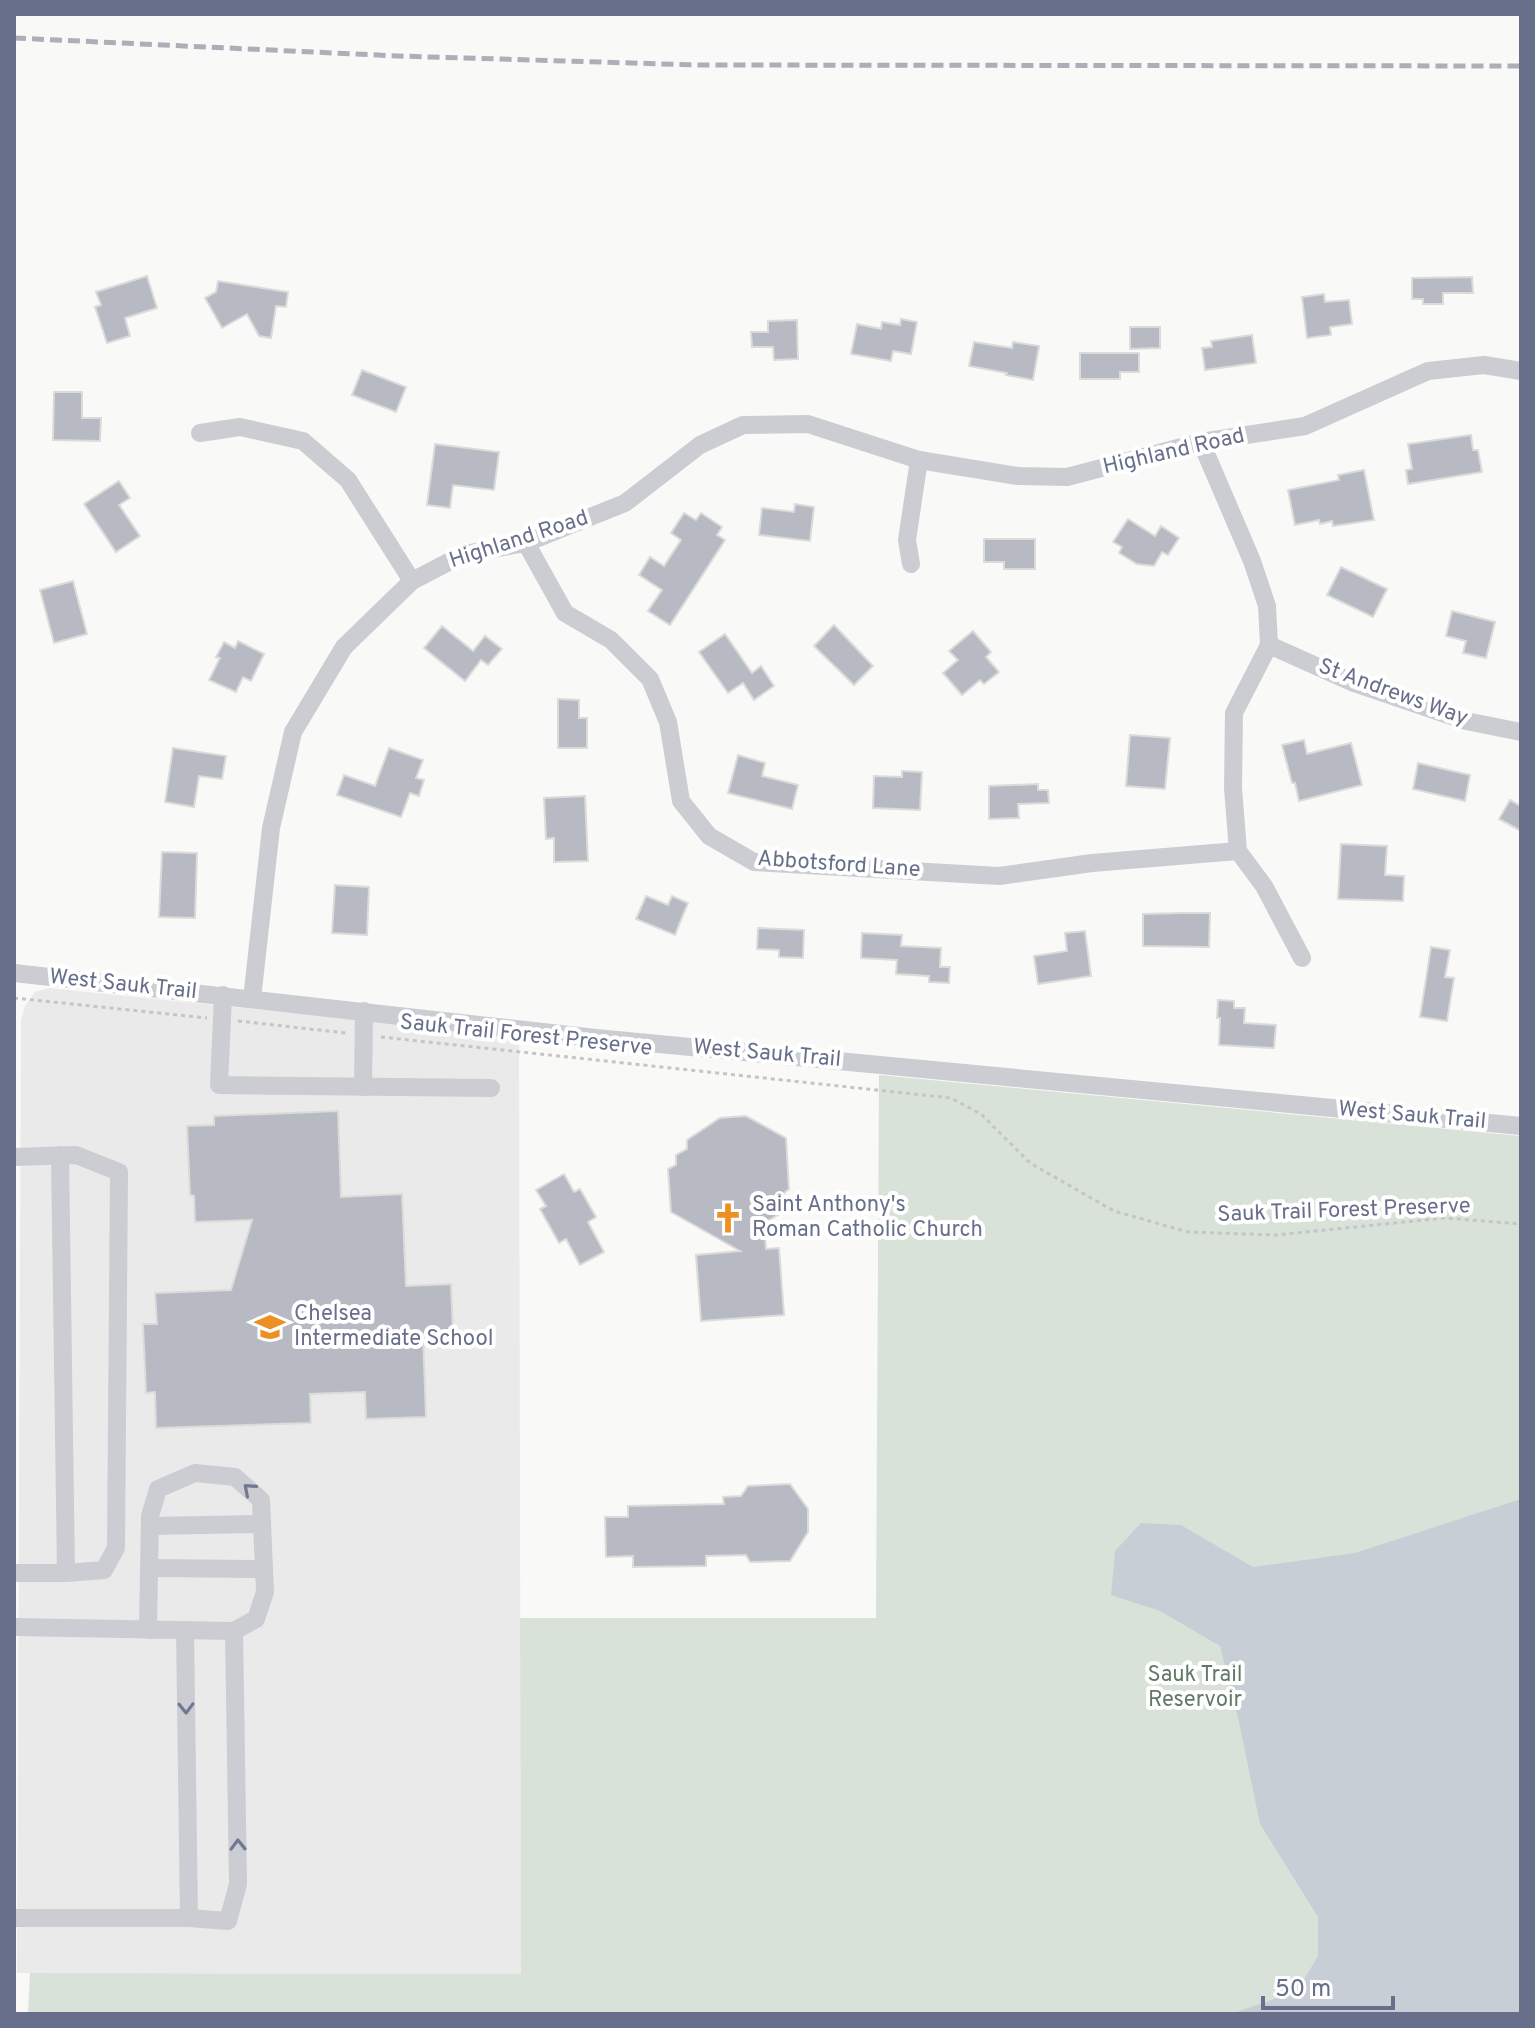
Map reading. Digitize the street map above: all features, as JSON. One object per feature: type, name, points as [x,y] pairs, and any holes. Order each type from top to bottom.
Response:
[{"type":"street","name":"Highland Road","points":[[252,999],[271,828],[293,732],[344,647],[412,581],[464,554],[526,543],[625,503],[700,445],[743,425],[808,424],[919,460],[1018,476],[1067,477],[1201,442],[1305,426],[1428,371],[1484,365],[1521,371]]},
{"type":"street","points":[[200,433],[240,427],[303,441],[348,480],[412,581]]},
{"type":"street","points":[[1201,442],[1267,606],[1269,645],[1234,713],[1233,788],[1238,851],[1264,886],[1302,958]]},
{"type":"street","points":[[911,564],[907,540],[919,460]]},
{"type":"street","name":"Abbotsford Lane","points":[[526,543],[565,613],[611,640],[650,679],[668,722],[681,801],[709,836],[754,862],[999,876],[1092,863],[1238,851]]},
{"type":"street","name":"St Andrews Way","points":[[1269,645],[1354,683],[1466,721],[1521,732]]},
{"type":"street","name":"West Sauk Trail","points":[[14,973],[596,1038],[1521,1126]]},
{"type":"street","points":[[223,995],[219,1085],[491,1088]]},
{"type":"street","points":[[363,1087],[364,1011]]},
{"type":"street","points":[[60,1155],[66,1573]]},
{"type":"street","points":[[14,1157],[76,1155],[119,1172],[116,1548],[104,1570],[14,1573]]},
{"type":"street","points":[[14,1627],[148,1630],[234,1631],[256,1619],[265,1592],[261,1500],[235,1477],[195,1473],[158,1489],[150,1516],[148,1630]]},
{"type":"street","points":[[150,1526],[262,1524]]},
{"type":"street","points":[[149,1568],[264,1569]]},
{"type":"street","points":[[185,1630],[189,1918]]},
{"type":"street","points":[[14,1918],[189,1918],[228,1921],[238,1884],[234,1631]]},
{"type":"path","name":"Sauk Trail Forest Preserve","points":[[14,998],[951,1098],[981,1114],[1030,1163],[1114,1211],[1188,1232],[1276,1235],[1444,1218],[1521,1224]]},
{"type":"shaded area","name":"Chelsea Intermediate School","points":[[49,988],[519,1036],[521,1974],[17,1973],[21,1020],[25,1006],[35,992]]},
{"type":"shaded area","name":"Sauk Trail Reservoir","points":[[1521,1499],[1521,2014],[1231,2014],[1297,1991],[1318,1956],[1318,1917],[1260,1824],[1220,1646],[1160,1611],[1111,1595],[1115,1551],[1141,1523],[1181,1525],[1253,1567],[1355,1553]]},
{"type":"green space","name":"Sauk Trail Reservoir","points":[[879,1075],[1521,1136],[1521,2014],[28,2014],[30,1973],[521,1974],[520,1618],[876,1618]]},
{"type":"building","points":[[147,276],[157,308],[125,318],[130,336],[107,343],[95,307],[101,305],[96,292]]},
{"type":"building","points":[[1472,277],[1473,293],[1443,293],[1443,304],[1423,304],[1423,299],[1412,299],[1412,278]]},
{"type":"building","points":[[218,281],[288,292],[286,307],[276,306],[271,338],[259,336],[247,314],[222,328],[205,298],[216,292]]},
{"type":"building","points":[[1324,294],[1325,302],[1349,300],[1352,324],[1330,327],[1331,335],[1307,338],[1302,297]]},
{"type":"building","points":[[901,319],[917,322],[911,354],[893,351],[891,361],[851,354],[857,324],[881,329],[882,322],[900,325]]},
{"type":"building","points":[[797,320],[798,359],[774,360],[773,347],[752,347],[751,332],[768,332],[768,321]]},
{"type":"building","points":[[1130,327],[1160,327],[1160,348],[1130,349]]},
{"type":"building","points":[[1252,335],[1256,363],[1205,370],[1202,348],[1212,347],[1211,341]]},
{"type":"building","points":[[974,342],[1012,348],[1013,342],[1039,346],[1033,380],[969,366]]},
{"type":"building","points":[[1080,353],[1139,353],[1139,372],[1120,372],[1120,379],[1080,379]]},
{"type":"building","points":[[362,370],[406,387],[396,412],[352,395]]},
{"type":"building","points":[[54,392],[82,392],[82,418],[101,418],[100,441],[53,440]]},
{"type":"building","points":[[1471,435],[1473,450],[1478,450],[1482,472],[1408,484],[1406,470],[1412,469],[1408,444]]},
{"type":"building","points":[[435,444],[499,452],[494,490],[453,485],[450,508],[427,505]]},
{"type":"building","points":[[1364,470],[1374,520],[1333,526],[1332,521],[1320,524],[1319,520],[1295,525],[1288,490],[1339,480],[1338,475]]},
{"type":"building","points":[[119,481],[130,498],[119,505],[140,536],[116,552],[84,504]]},
{"type":"building","points":[[795,504],[814,507],[810,541],[759,535],[762,508],[794,512]]},
{"type":"building","points":[[684,513],[696,520],[701,513],[722,527],[717,535],[725,540],[670,625],[648,611],[662,590],[639,575],[650,557],[664,566],[681,540],[671,533]]},
{"type":"building","points":[[1128,519],[1155,536],[1161,526],[1179,538],[1168,555],[1162,552],[1154,566],[1137,564],[1119,553],[1122,547],[1113,542]]},
{"type":"building","points":[[984,539],[1035,539],[1035,569],[1004,569],[1004,562],[984,562]]},
{"type":"building","points":[[1341,567],[1387,589],[1373,617],[1327,595]]},
{"type":"building","points":[[73,581],[87,634],[54,643],[40,590]]},
{"type":"building","points":[[1452,611],[1495,622],[1486,658],[1463,653],[1466,641],[1446,636]]},
{"type":"building","points":[[834,625],[873,666],[854,685],[814,646]]},
{"type":"building","points":[[442,626],[473,651],[485,636],[502,649],[488,665],[481,660],[465,681],[424,648]]},
{"type":"building","points":[[973,631],[991,652],[986,657],[999,672],[984,684],[980,680],[962,695],[943,673],[958,660],[949,651]]},
{"type":"building","points":[[725,634],[752,673],[761,666],[774,686],[754,700],[743,683],[728,693],[699,652]]},
{"type":"building","points":[[238,641],[264,654],[251,681],[243,677],[236,692],[209,680],[224,642],[235,648]]},
{"type":"building","points":[[558,699],[579,700],[579,718],[587,718],[587,748],[558,748]]},
{"type":"building","points":[[1130,735],[1170,738],[1165,789],[1126,786]]},
{"type":"building","points":[[1304,740],[1307,754],[1351,743],[1362,785],[1299,801],[1282,745]]},
{"type":"building","points":[[173,748],[226,756],[222,779],[199,776],[194,807],[165,802]]},
{"type":"building","points":[[389,748],[423,760],[416,778],[424,780],[419,796],[410,793],[401,817],[337,795],[344,775],[375,786]]},
{"type":"building","points":[[738,755],[765,763],[762,776],[798,785],[792,809],[728,793]]},
{"type":"building","points":[[1418,763],[1470,775],[1465,801],[1413,789]]},
{"type":"building","points":[[902,771],[922,772],[920,810],[873,808],[874,776],[902,777]]},
{"type":"building","points":[[1038,784],[1038,790],[1048,790],[1049,803],[1018,804],[1019,818],[989,819],[989,786]]},
{"type":"building","points":[[585,796],[588,861],[554,862],[554,838],[546,839],[544,798]]},
{"type":"building","points":[[1510,800],[1521,806],[1521,831],[1499,819]]},
{"type":"building","points":[[1341,844],[1387,846],[1385,875],[1404,876],[1403,901],[1338,899]]},
{"type":"building","points":[[162,852],[197,853],[195,918],[159,917]]},
{"type":"building","points":[[335,885],[369,887],[367,935],[332,933]]},
{"type":"building","points":[[646,896],[668,905],[672,896],[688,903],[675,935],[636,919]]},
{"type":"building","points":[[1210,913],[1209,947],[1143,946],[1143,914]]},
{"type":"building","points":[[758,928],[804,930],[803,958],[779,957],[779,950],[757,949]]},
{"type":"building","points":[[1085,931],[1091,976],[1038,984],[1034,956],[1067,951],[1065,933]]},
{"type":"building","points":[[862,933],[902,935],[901,946],[941,948],[940,967],[950,967],[949,983],[929,982],[929,976],[896,974],[897,960],[861,958]]},
{"type":"building","points":[[1431,947],[1450,950],[1445,977],[1454,978],[1447,1021],[1420,1017]]},
{"type":"building","points":[[1218,1000],[1234,1001],[1234,1008],[1245,1008],[1244,1023],[1276,1025],[1274,1048],[1219,1045]]},
{"type":"building","points":[[338,1111],[341,1197],[402,1194],[406,1286],[451,1284],[453,1333],[423,1334],[426,1417],[366,1419],[365,1392],[310,1394],[311,1423],[156,1428],[155,1392],[146,1393],[143,1324],[157,1324],[155,1293],[231,1290],[252,1220],[195,1222],[194,1196],[190,1195],[187,1126],[214,1125],[214,1116]]},
{"type":"building","name":"Saint Anthony's Roman Catholic Church","points":[[746,1116],[786,1138],[789,1189],[784,1193],[785,1211],[764,1223],[766,1249],[779,1248],[784,1315],[701,1321],[696,1255],[740,1251],[671,1212],[668,1169],[676,1165],[676,1155],[687,1149],[687,1140],[720,1118]]},
{"type":"building","points":[[564,1174],[574,1192],[580,1189],[596,1217],[588,1222],[604,1252],[580,1265],[566,1239],[559,1243],[540,1209],[546,1206],[536,1190]]},
{"type":"building","points":[[790,1484],[808,1509],[808,1532],[790,1561],[750,1562],[746,1555],[706,1556],[706,1566],[633,1567],[633,1556],[606,1557],[605,1517],[628,1517],[628,1506],[724,1504],[723,1497],[741,1496],[748,1486]]},
{"type":"railway","points":[[14,38],[398,56],[698,65],[1521,66]]},
{"type":"place","name":"Saint Anthony's Roman Catholic Church","points":[[728,1218]]},
{"type":"place","name":"Chelsea Intermediate School","points":[[270,1327]]}]
